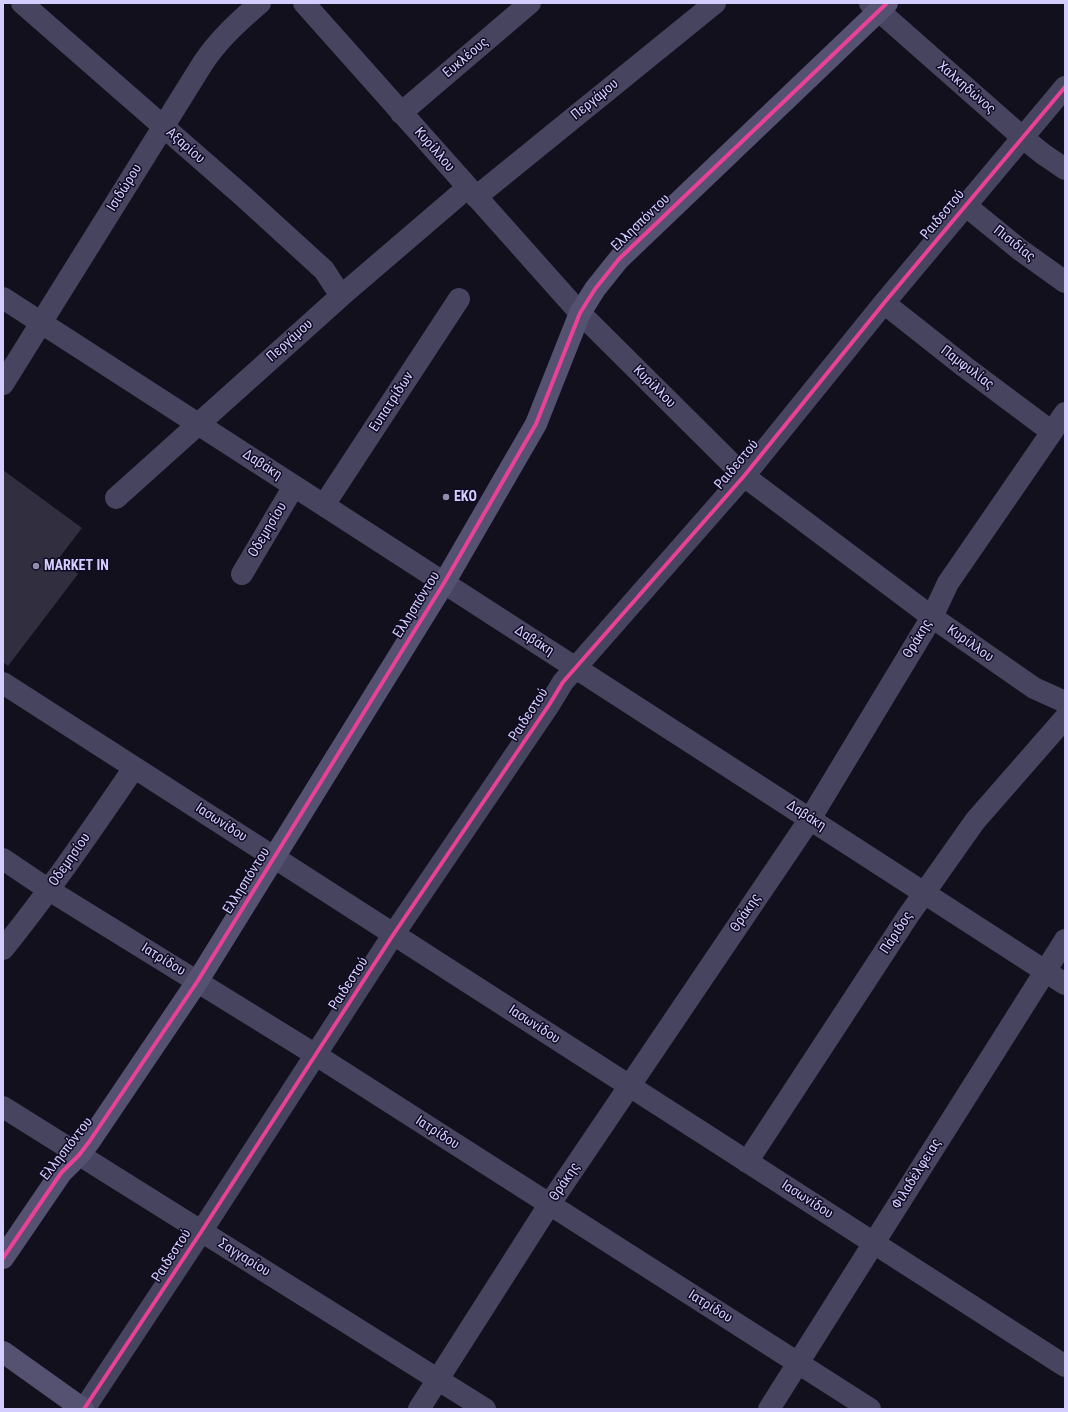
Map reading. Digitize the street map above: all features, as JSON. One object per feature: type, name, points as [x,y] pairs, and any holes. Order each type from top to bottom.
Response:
[{"type":"street","name":"Αξαρίου","points":[[22,3],[244,197],[324,270],[341,296]]},
{"type":"street","name":"Ισιδώρου","points":[[3,384],[203,64],[217,44],[233,26],[260,3]]},
{"type":"street","name":"Κυρίλλου","points":[[304,3],[580,313],[744,476],[932,617],[1034,688],[1065,702]]},
{"type":"street","name":"Ευκλέους","points":[[401,113],[530,3]]},
{"type":"street","name":"Περγάμου","points":[[116,498],[341,296],[471,192],[715,3]]},
{"type":"street","name":"Χαλκηδώνος","points":[[879,6],[1022,137],[1065,169]]},
{"type":"street","name":"Ελλησπόντου","points":[[3,1258],[61,1173],[79,1155],[89,1142],[197,982],[444,583],[536,424],[580,313],[595,289],[619,259],[879,6]]},
{"type":"street","name":"Ραιδεστού","points":[[84,1409],[201,1232],[393,934],[549,706],[563,682],[744,476],[884,303],[1065,87]]},
{"type":"street","name":"Πισιδίας","points":[[965,205],[1020,249],[1065,282]]},
{"type":"street","name":"Δαβάκη","points":[[3,298],[1065,984]]},
{"type":"street","name":"Ευπατρίδων","points":[[324,505],[459,300]]},
{"type":"street","name":"Παμφυλίας","points":[[884,303],[964,367],[1052,432]]},
{"type":"street","name":"Θράκης","points":[[419,1409],[549,1205],[810,819],[932,617],[948,583],[1065,413]]},
{"type":"street","name":"Οδεμησίου","points":[[242,574],[294,486]]},
{"type":"street","name":"Ιασωνίδου","points":[[3,683],[1065,1366]]},
{"type":"street","name":"Πάριδος","points":[[747,1162],[924,892],[975,821],[1065,718]]},
{"type":"street","name":"Οδεμησίου","points":[[3,949],[49,890],[134,768]]},
{"type":"street","name":"Ιατρίδου","points":[[3,859],[49,890],[316,1055],[870,1409]]},
{"type":"street","name":"Φιλαδέλφειας","points":[[769,1409],[1065,940]]},
{"type":"street","name":"Σαγγαρίου","points":[[3,1107],[485,1409]]},
{"type":"street","points":[[3,1352],[84,1409]]},
{"type":"building","name":"MARKET IN","points":[[3,470],[82,528],[59,558],[78,574],[8,666],[3,662]]},
{"type":"cycle path","points":[[3,1258],[61,1173],[79,1155],[89,1142],[197,982],[444,583],[536,424],[580,313],[595,289],[619,259],[887,3]]},
{"type":"cycle path","points":[[84,1409],[201,1232],[393,935],[549,705],[563,682],[744,476],[884,303],[1065,87]]},
{"type":"place","name":"ΕΚΟ","points":[[446,497]]},
{"type":"place","name":"MARKET IN","points":[[36,566]]}]
